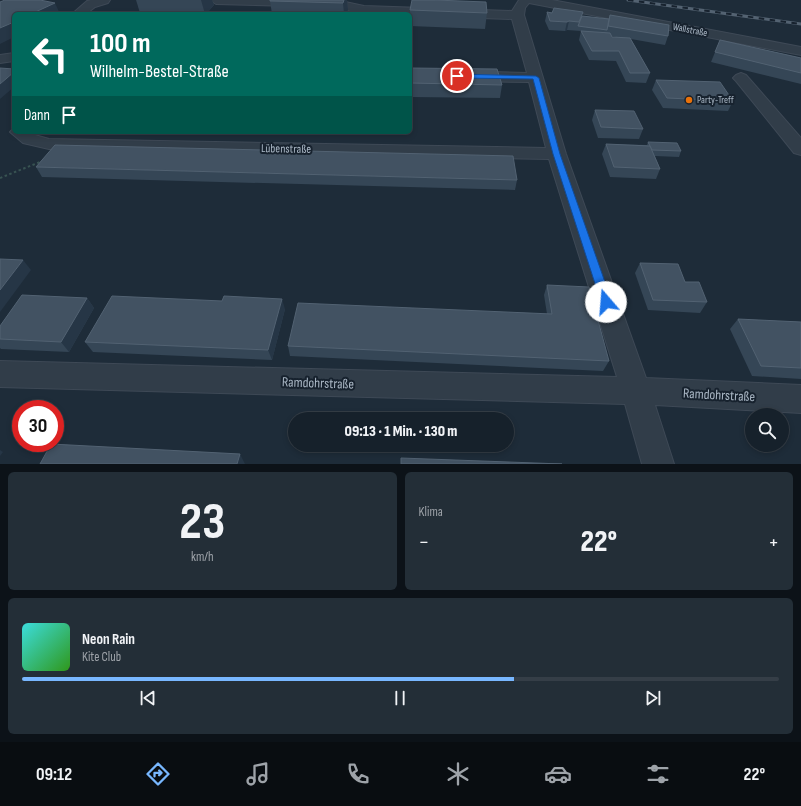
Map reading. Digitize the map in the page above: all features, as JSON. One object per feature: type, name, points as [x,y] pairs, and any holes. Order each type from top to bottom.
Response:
[{"type":"street","points":[[81,12],[91,4],[104,0]]},
{"type":"street","points":[[216,0],[333,3],[364,10],[521,8],[536,78],[556,154],[636,391],[658,464]]},
{"type":"street","name":"Wallstraße","points":[[532,0],[801,51]]},
{"type":"street","points":[[0,59],[12,57]]},
{"type":"street","points":[[412,75],[536,78]]},
{"type":"street","points":[[741,78],[801,149]]},
{"type":"street","name":"Lübenstraße","points":[[23,134],[30,139],[49,144],[556,154]]},
{"type":"street","name":"Ramdohrstraße","points":[[0,374],[636,391],[801,399]]},
{"type":"building","points":[[5,0],[40,0],[55,3],[35,12],[12,12],[12,23],[0,28],[0,2]]},
{"type":"building","points":[[270,0],[344,0],[343,3]]},
{"type":"building","points":[[412,0],[486,2],[487,13],[410,10]]},
{"type":"building","points":[[554,8],[583,12],[579,22],[550,21],[547,12],[552,13]]},
{"type":"building","points":[[610,15],[669,25],[668,36],[608,26]]},
{"type":"building","points":[[582,16],[609,19],[607,30],[578,26]]},
{"type":"building","points":[[581,31],[610,33],[612,37],[630,38],[650,73],[630,73],[619,51],[592,51]]},
{"type":"building","points":[[720,40],[801,58],[801,73],[715,52]]},
{"type":"building","points":[[0,68],[12,69],[12,74],[0,84]]},
{"type":"building","points":[[412,68],[497,69],[502,85],[412,83]]},
{"type":"building","points":[[656,80],[720,82],[733,101],[667,98]]},
{"type":"building","points":[[595,110],[634,111],[643,129],[601,127]]},
{"type":"building","points":[[648,142],[677,143],[681,151],[652,150]]},
{"type":"building","points":[[606,144],[650,146],[660,169],[614,167]]},
{"type":"building","points":[[55,145],[513,156],[517,180],[36,167]]},
{"type":"building","points":[[0,259],[23,260],[0,290]]},
{"type":"building","points":[[640,263],[678,264],[685,282],[699,282],[707,302],[653,300]]},
{"type":"building","points":[[547,285],[589,287],[609,361],[288,346],[298,303],[552,314]]},
{"type":"building","points":[[22,295],[87,298],[61,342],[0,339],[0,326]]},
{"type":"building","points":[[112,296],[222,301],[224,296],[282,299],[268,350],[85,342]]},
{"type":"building","points":[[738,319],[801,322],[801,368],[761,366]]},
{"type":"building","points":[[64,445],[240,454],[237,464],[40,464],[47,452],[64,452]]},
{"type":"building","points":[[401,458],[562,464],[401,464]]},
{"type":"railway","points":[[628,0],[801,24]]},
{"type":"place","name":"Party-Treff","points":[[689,100]]},
{"type":"route","points":[[457,76],[536,78],[556,154],[606,302]]}]
